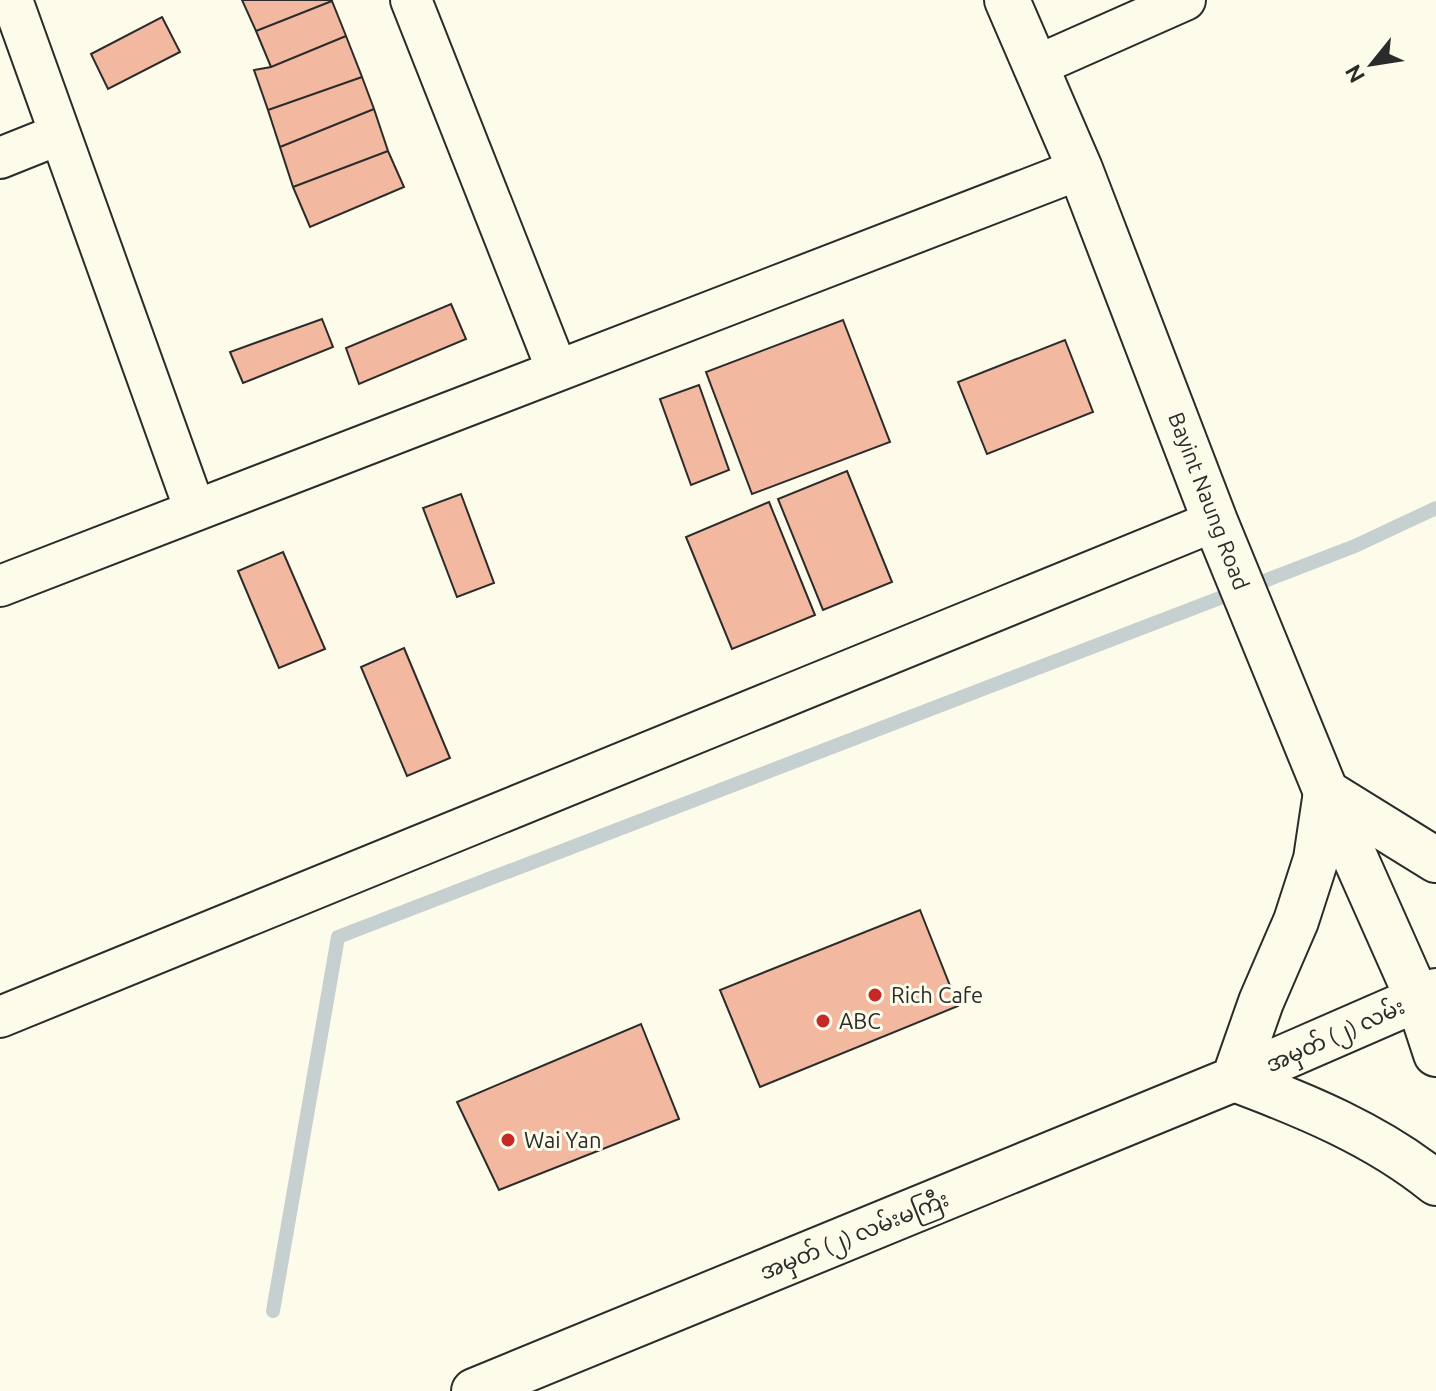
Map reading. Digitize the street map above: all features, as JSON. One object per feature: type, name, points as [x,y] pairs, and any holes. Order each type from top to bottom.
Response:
[{"type":"main road","name":"Bayint Naung Road","points":[[1007,0],[1080,169],[1215,521],[1326,792],[1427,995],[1436,1054]]},
{"type":"main road","points":[[1436,860],[1326,792],[1316,859],[1296,921],[1261,1002],[1234,1079],[1294,1101],[1358,1133],[1436,1183]]},
{"type":"main road","name":"အမှတ် (၂) လမ်း","points":[[1234,1079],[1427,995]]},
{"type":"main road","name":"အမှတ် (၂) လမ်းမကြီး","points":[[474,1391],[1234,1079]]},
{"type":"street","points":[[12,0],[195,510]]},
{"type":"street","points":[[411,0],[557,370]]},
{"type":"street","points":[[1036,66],[1185,0]]},
{"type":"street","points":[[0,158],[60,134]]},
{"type":"street","points":[[0,586],[1080,169]]},
{"type":"street","points":[[0,1017],[1215,521]]},
{"type":"building","points":[[242,0],[332,0],[332,1],[256,31]]},
{"type":"building","points":[[332,1],[346,36],[271,67],[256,31]]},
{"type":"building","points":[[162,17],[180,52],[108,89],[91,54]]},
{"type":"building","points":[[346,36],[362,77],[268,110],[254,70],[271,67]]},
{"type":"building","points":[[362,77],[374,109],[280,147],[268,110]]},
{"type":"building","points":[[374,109],[388,151],[293,187],[280,147]]},
{"type":"building","points":[[388,151],[404,187],[310,227],[293,187]]},
{"type":"building","points":[[451,304],[466,339],[359,384],[346,348]]},
{"type":"building","points":[[322,319],[333,347],[243,383],[230,352]]},
{"type":"building","points":[[843,320],[890,442],[752,494],[706,372]]},
{"type":"building","points":[[1065,340],[1093,412],[987,454],[958,382]]},
{"type":"building","points":[[699,385],[729,470],[691,485],[660,399]]},
{"type":"building","points":[[847,471],[892,582],[823,610],[778,499]]},
{"type":"building","points":[[461,494],[494,583],[457,597],[423,508]]},
{"type":"building","points":[[769,502],[815,615],[732,649],[686,537]]},
{"type":"building","points":[[283,552],[325,649],[279,668],[238,571]]},
{"type":"building","points":[[404,648],[450,758],[407,776],[361,667]]},
{"type":"building","points":[[920,910],[958,1006],[760,1087],[720,990]]},
{"type":"building","points":[[641,1024],[679,1119],[499,1190],[457,1102]]},
{"type":"waterway","points":[[273,1311],[338,937],[1355,546],[1436,508]]},
{"type":"place","name":"Rich Cafe","points":[[875,995]]},
{"type":"place","name":"ABC","points":[[823,1021]]},
{"type":"place","name":"Wai Yan","points":[[508,1140]]}]
